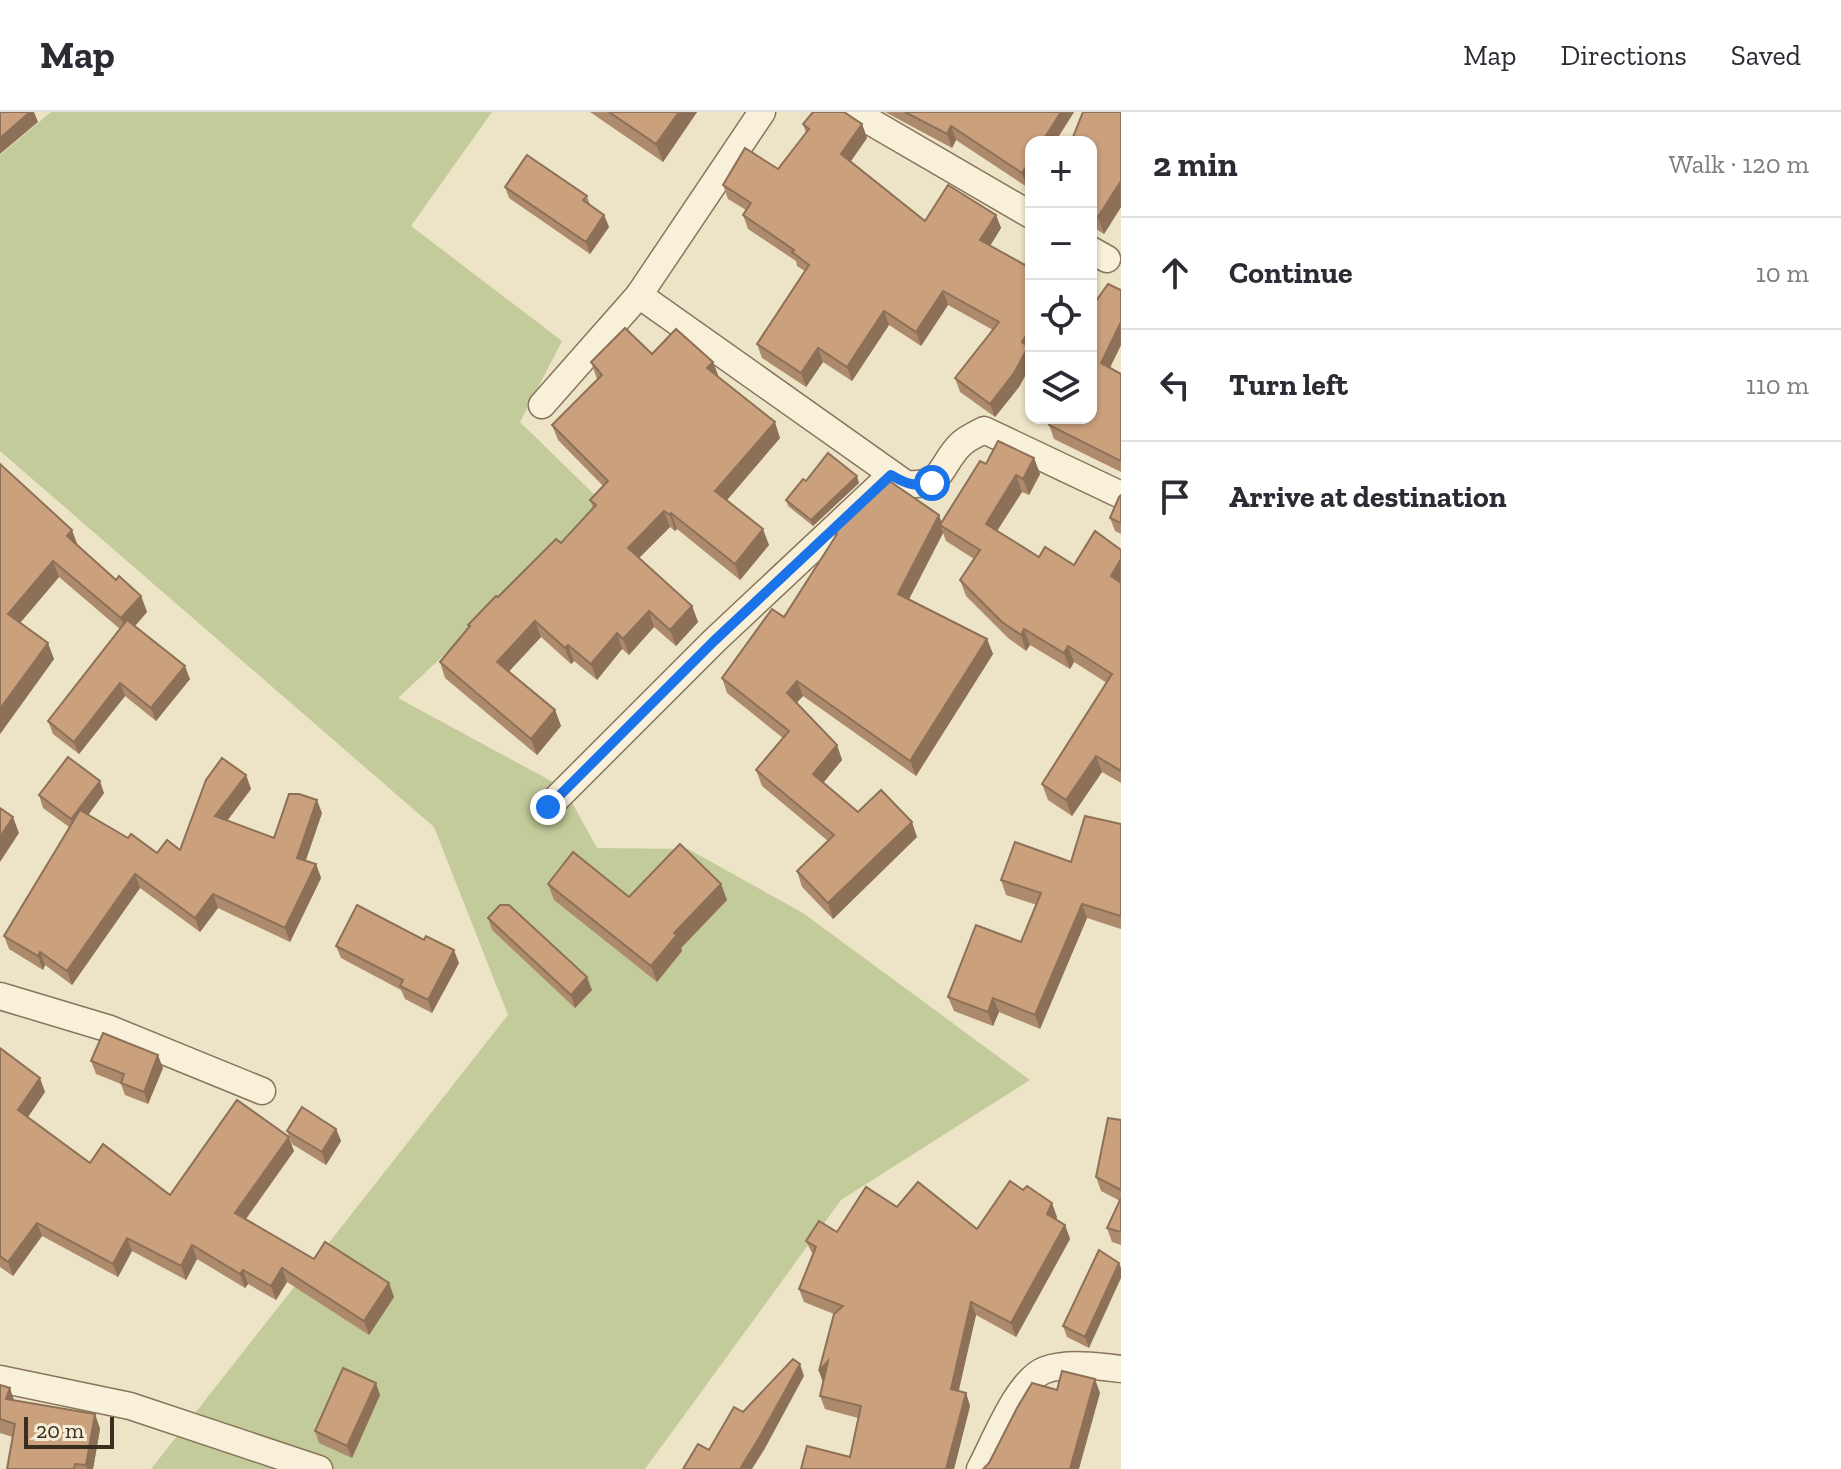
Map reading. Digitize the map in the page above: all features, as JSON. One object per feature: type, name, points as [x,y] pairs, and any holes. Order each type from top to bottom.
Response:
[{"type":"street","points":[[542,405],[639,295],[762,112]]},
{"type":"street","points":[[854,112],[1025,212]]},
{"type":"street","points":[[639,295],[906,484],[932,483],[962,443],[984,430],[1121,495]]},
{"type":"street","points":[[548,807],[714,641],[891,475]]},
{"type":"street","points":[[0,996],[110,1029],[262,1091]]},
{"type":"street","points":[[980,1469],[1027,1382],[1044,1370],[1065,1367],[1121,1369]]},
{"type":"street","points":[[0,1379],[130,1406],[319,1469]]},
{"type":"green space","points":[[51,112],[492,112],[411,226],[562,341],[520,422],[605,505],[398,698],[564,788],[597,848],[688,849],[803,913],[1030,1080],[841,1200],[645,1469],[151,1469],[508,1015],[434,827],[0,451],[0,155]]},
{"type":"building","points":[[0,112],[30,112],[0,138]]},
{"type":"building","points":[[609,112],[679,112],[656,144]]},
{"type":"building","points":[[813,112],[844,112],[862,124],[841,154],[925,221],[948,185],[996,215],[980,240],[1025,265],[1025,337],[1022,342],[1025,353],[990,404],[955,378],[999,322],[943,291],[916,332],[884,311],[847,367],[818,348],[801,373],[757,344],[809,265],[792,252],[794,250],[743,215],[751,203],[723,185],[745,148],[778,169],[809,129],[803,124]]},
{"type":"building","points":[[905,112],[1061,112],[1046,136],[1025,136],[1025,168],[1022,173],[951,126],[947,134]]},
{"type":"building","points":[[1083,112],[1121,112],[1121,181],[1098,217],[1097,136],[1073,136]]},
{"type":"building","points":[[527,155],[587,196],[583,200],[604,215],[586,242],[505,187]]},
{"type":"building","points":[[1108,284],[1121,290],[1121,322],[1101,363],[1121,374],[1121,461],[1049,425],[1097,424],[1097,300]]},
{"type":"building","points":[[625,328],[652,354],[676,329],[713,362],[707,368],[775,422],[715,491],[763,529],[735,564],[671,513],[664,511],[628,548],[692,606],[670,630],[649,611],[623,639],[617,633],[591,664],[568,645],[565,648],[535,621],[497,662],[555,710],[531,739],[440,662],[468,625],[496,596],[556,539],[561,543],[596,505],[590,500],[608,481],[552,425],[602,375],[591,362]]},
{"type":"building","points":[[998,441],[1034,458],[1023,479],[1016,475],[986,524],[1039,557],[1045,547],[1074,565],[1095,531],[1121,550],[1121,559],[1111,576],[1121,583],[1121,771],[1096,756],[1066,800],[1042,784],[1112,674],[1068,646],[1064,653],[1024,629],[1021,635],[1002,622],[960,580],[980,550],[940,525],[980,461],[986,464]]},
{"type":"building","points":[[828,453],[857,476],[811,520],[786,500]]},
{"type":"building","points":[[0,464],[72,530],[67,536],[116,580],[119,576],[141,596],[121,618],[53,561],[8,614],[48,643],[0,709]]},
{"type":"building","points":[[888,480],[939,515],[898,594],[987,639],[910,761],[797,681],[787,693],[837,745],[813,774],[858,812],[881,790],[912,822],[828,903],[797,871],[834,835],[756,770],[789,731],[722,678],[772,609],[784,617],[837,534],[833,531]]},
{"type":"building","points":[[1121,495],[1121,523],[1110,518]]},
{"type":"building","points":[[127,620],[185,666],[151,708],[120,683],[74,742],[48,721]]},
{"type":"building","points":[[68,757],[100,781],[71,819],[39,795]]},
{"type":"building","points":[[222,758],[246,775],[215,816],[274,838],[289,794],[317,800],[297,858],[316,864],[285,928],[213,894],[195,918],[135,874],[67,971],[40,952],[38,956],[4,936],[80,810],[128,838],[131,834],[157,853],[167,840],[180,850],[206,780]]},
{"type":"building","points":[[0,808],[13,817],[0,837]]},
{"type":"building","points":[[1085,816],[1121,824],[1121,916],[1082,904],[1035,1015],[993,998],[988,1012],[948,997],[976,925],[1021,942],[1041,893],[1001,880],[1015,842],[1071,862]]},
{"type":"building","points":[[680,844],[721,884],[674,933],[677,935],[651,966],[548,884],[573,852],[629,897]]},
{"type":"building","points":[[357,905],[424,940],[426,936],[454,950],[428,1000],[400,986],[403,980],[336,946]]},
{"type":"building","points":[[500,905],[509,905],[587,977],[571,995],[488,918]]},
{"type":"building","points":[[103,1033],[158,1055],[144,1092],[121,1083],[124,1074],[91,1061]]},
{"type":"building","points":[[0,1048],[40,1078],[18,1110],[90,1163],[103,1144],[170,1195],[237,1100],[289,1137],[235,1213],[314,1259],[325,1242],[389,1283],[364,1321],[282,1268],[271,1286],[243,1270],[240,1274],[192,1245],[181,1266],[127,1238],[113,1264],[37,1223],[8,1262],[0,1256]]},
{"type":"building","points":[[302,1107],[336,1129],[322,1152],[287,1131]]},
{"type":"building","points":[[1108,1118],[1121,1120],[1121,1190],[1096,1177]]},
{"type":"building","points":[[1010,1181],[1023,1190],[1027,1186],[1052,1203],[1047,1214],[1065,1225],[1011,1323],[971,1302],[951,1389],[966,1393],[946,1469],[801,1469],[807,1446],[850,1457],[861,1406],[820,1396],[828,1361],[819,1371],[834,1314],[843,1306],[799,1289],[816,1247],[806,1241],[819,1221],[837,1232],[866,1187],[897,1207],[918,1182],[977,1229]]},
{"type":"building","points":[[1121,1198],[1121,1232],[1107,1228]]},
{"type":"building","points":[[1099,1250],[1119,1263],[1085,1337],[1063,1326]]},
{"type":"building","points":[[793,1359],[800,1364],[740,1469],[683,1469],[698,1444],[709,1450],[734,1407],[743,1412]]},
{"type":"building","points":[[343,1368],[376,1383],[347,1446],[315,1431]]},
{"type":"building","points":[[1062,1371],[1095,1379],[1070,1469],[983,1469],[1032,1383],[1057,1390]]},
{"type":"building","points":[[0,1385],[10,1388],[6,1399],[95,1414],[86,1465],[75,1464],[74,1469],[7,1469],[15,1424],[0,1419]]},
{"type":"route","points":[[548,807],[714,641],[891,475],[906,484],[932,483]]}]
